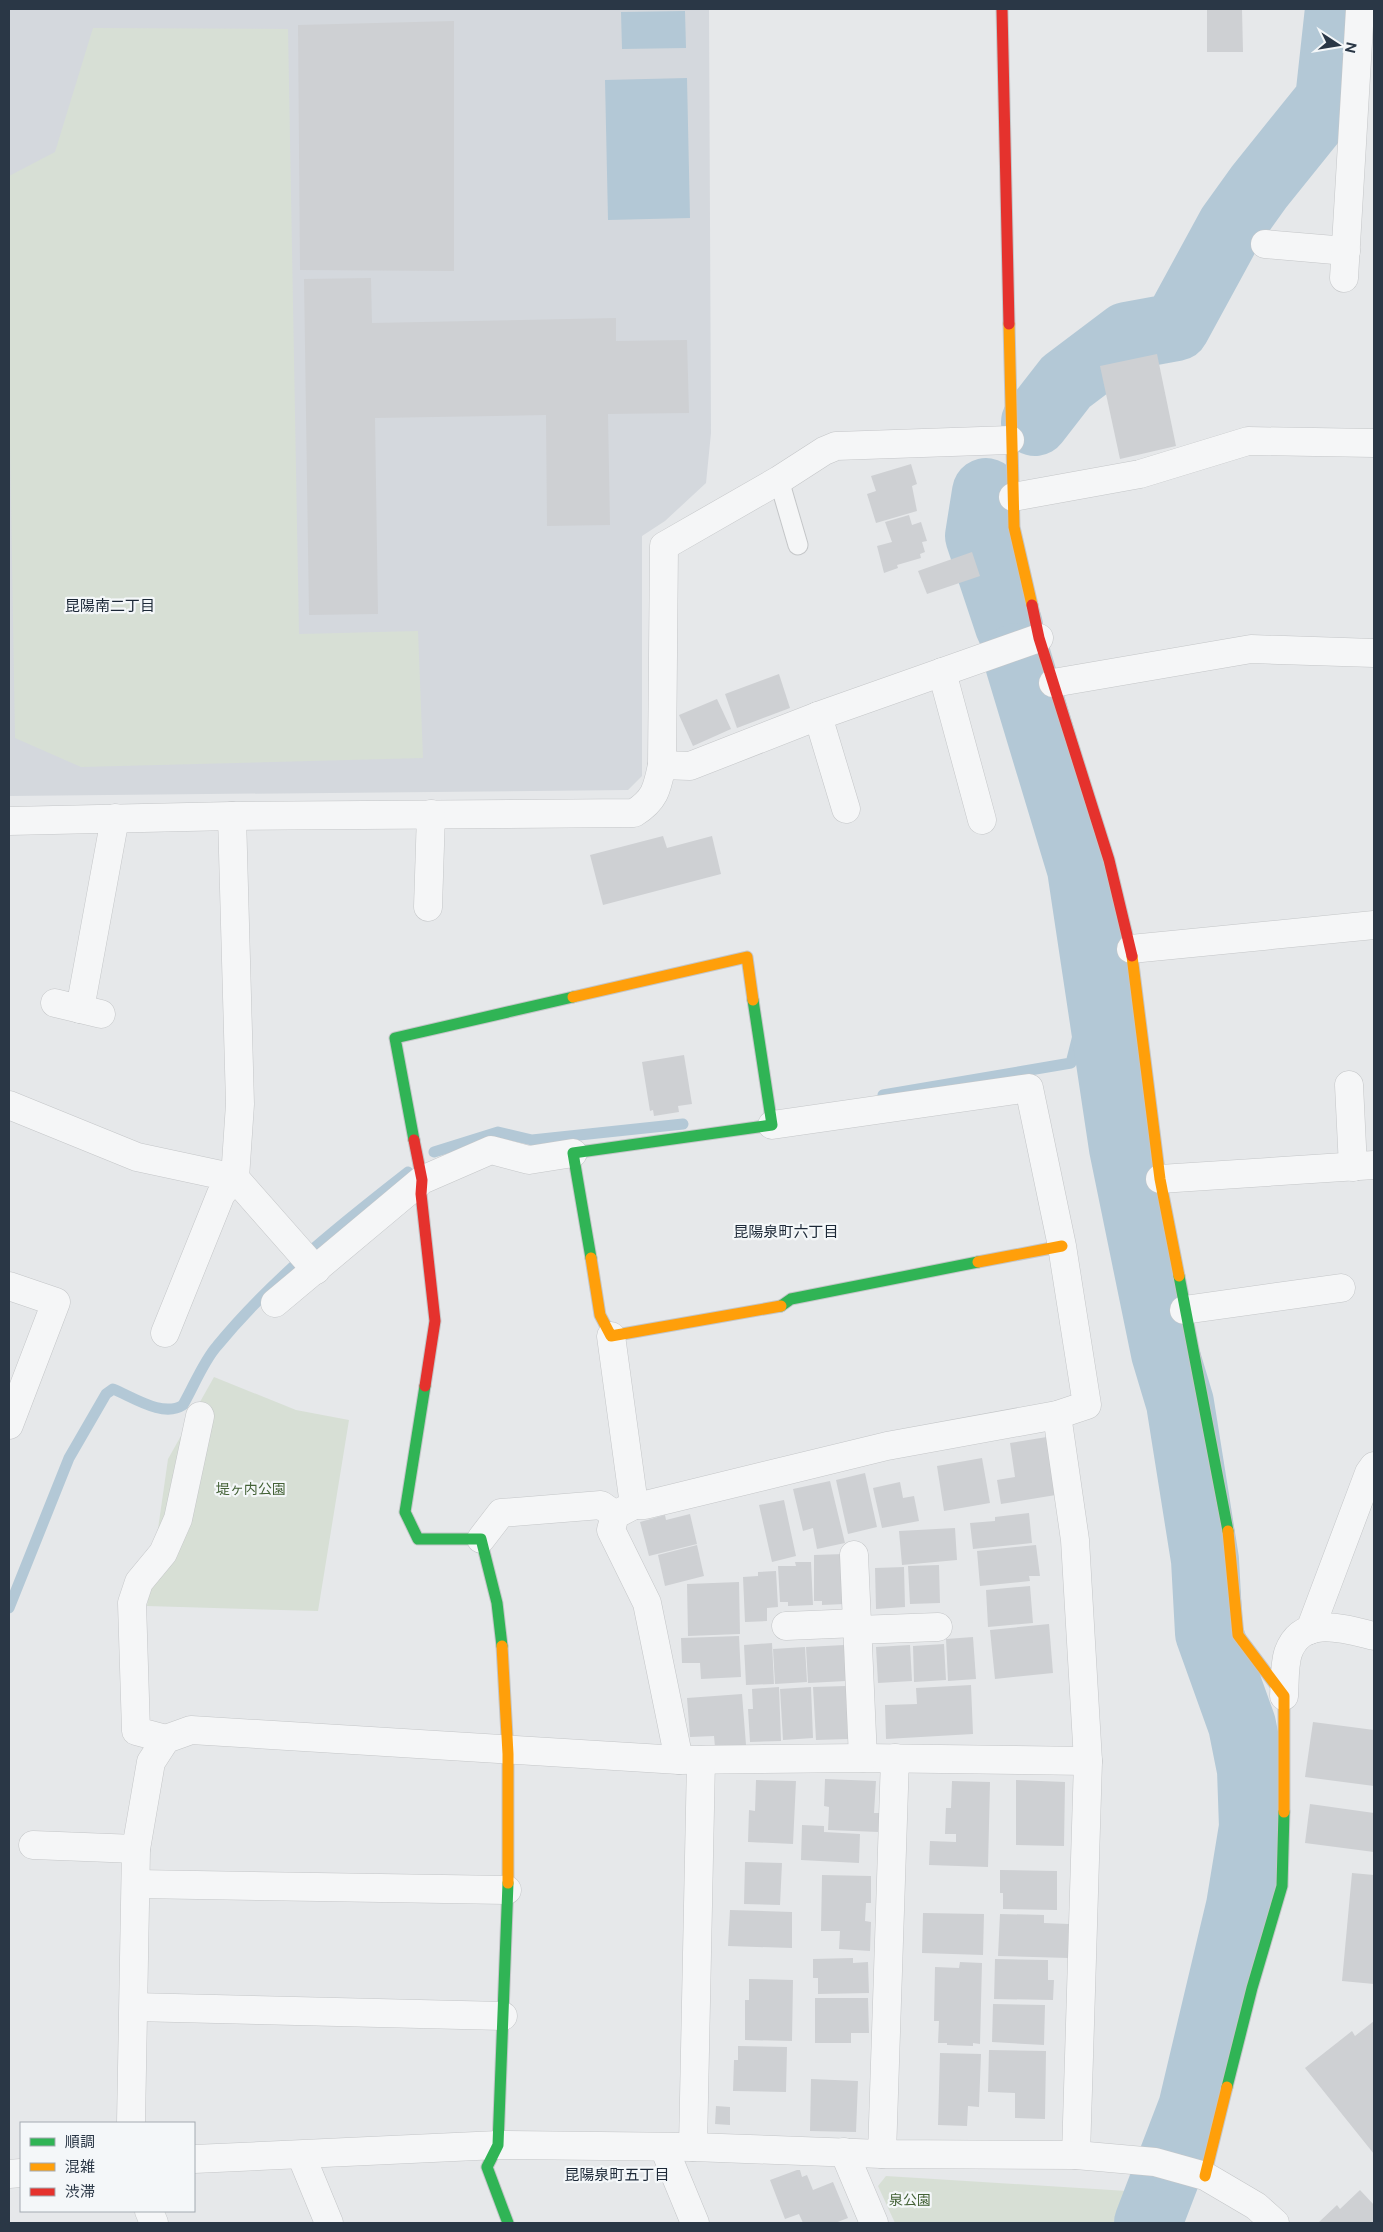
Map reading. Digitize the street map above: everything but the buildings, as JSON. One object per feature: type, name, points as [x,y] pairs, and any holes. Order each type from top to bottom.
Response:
[{"type":"street","points":[[1002,9],[1010,440],[1014,527],[1039,638],[1109,860],[1131,949],[1160,1179],[1184,1310],[1227,1522],[1238,1634],[1284,1696]]},
{"type":"street","points":[[1344,278],[1346,251],[1363,176],[1366,60],[1360,9]]},
{"type":"street","points":[[1265,244],[1346,251]]},
{"type":"street","points":[[9,821],[232,816],[634,813],[648,805],[658,781],[662,765],[664,546],[779,480],[824,451],[836,446],[1010,440]]},
{"type":"street","points":[[1012,497],[1140,474],[1248,441],[1374,443]]},
{"type":"street","points":[[662,765],[690,766],[818,716],[1039,638]]},
{"type":"street","points":[[1053,683],[1251,649],[1374,653]]},
{"type":"street","points":[[942,672],[982,820]]},
{"type":"street","points":[[818,716],[846,808]]},
{"type":"street","points":[[428,907],[431,814]]},
{"type":"street","points":[[165,1333],[221,1194],[235,1178],[240,1104],[232,816]]},
{"type":"street","points":[[79,1009],[115,818]]},
{"type":"street","points":[[1131,949],[1374,926]]},
{"type":"street","points":[[481,1539],[418,1539],[405,1512],[435,1321],[421,1194],[422,1180],[395,1038],[747,957],[772,1125]]},
{"type":"street","points":[[1160,1179],[1364,1166],[1349,1085]]},
{"type":"street","points":[[275,1303],[422,1180],[491,1150],[529,1160],[1029,1088],[1062,1246],[1087,1405],[1057,1415],[887,1446],[625,1510],[601,1505],[502,1513],[481,1539]]},
{"type":"street","points":[[9,1106],[138,1157],[235,1178],[316,1270]]},
{"type":"street","points":[[573,1153],[600,1315],[611,1336],[625,1510],[611,1530],[647,1603],[690,1760],[693,2147]]},
{"type":"street","points":[[611,1336],[780,1308],[791,1299],[1062,1246]]},
{"type":"street","points":[[9,1286],[56,1302],[9,1425]]},
{"type":"street","points":[[1184,1310],[1341,1288]]},
{"type":"street","points":[[1057,1415],[1075,1540],[1088,1761],[1076,2155]]},
{"type":"street","points":[[200,1416],[178,1519],[163,1553],[139,1582],[132,1603],[136,1731],[166,1739],[191,1730],[690,1760],[895,1758],[1088,1761]]},
{"type":"street","points":[[1310,1630],[1369,1473],[1374,1466]]},
{"type":"street","points":[[481,1539],[500,1622],[507,1750],[507,1890],[498,2145],[487,2167],[508,2223]]},
{"type":"street","points":[[854,1555],[863,1758]]},
{"type":"street","points":[[786,1626],[938,1627]]},
{"type":"street","points":[[1197,2174],[1282,1886],[1284,1857],[1284,1696],[1288,1652],[1297,1639],[1310,1630],[1330,1626],[1374,1636]]},
{"type":"street","points":[[131,2122],[137,1884],[136,1848],[151,1762],[166,1739]]},
{"type":"street","points":[[882,2154],[895,1758]]},
{"type":"street","points":[[33,1845],[136,1848]]},
{"type":"street","points":[[137,1884],[507,1890]]},
{"type":"street","points":[[134,2007],[503,2016]]},
{"type":"street","points":[[195,2159],[498,2145],[693,2147],[882,2154],[1076,2155],[1155,2162],[1197,2174],[1256,2206],[1275,2223]]},
{"type":"street","points":[[664,2148],[695,2223]]},
{"type":"street","points":[[844,2152],[874,2223]]},
{"type":"street","points":[[301,2155],[329,2223]]},
{"type":"lane","points":[[779,480],[798,545]]},
{"type":"shaded area","points":[[9,9],[709,9],[711,433],[706,483],[665,521],[642,536],[642,776],[628,790],[9,796]]},
{"type":"green space","points":[[93,28],[288,29],[299,634],[418,631],[423,758],[81,767],[15,738],[9,382],[9,176],[55,152]]},
{"type":"green space","name":"堤ヶ内公園","points":[[214,1377],[296,1410],[349,1420],[318,1611],[147,1606],[168,1459]]},
{"type":"green space","name":"泉公園","points":[[886,2176],[1127,2191],[1116,2223],[895,2223],[878,2186]]},
{"type":"water","points":[[685,11],[686,48],[622,49],[621,12]]},
{"type":"water","points":[[687,78],[690,218],[608,220],[605,80]]},
{"type":"waterway","points":[[1035,422],[1066,382],[1127,336],[1176,327],[1231,226],[1259,187],[1329,100],[1339,9]]},
{"type":"waterway","points":[[986,492],[979,536],[1009,626]]},
{"type":"waterway","points":[[1017,657],[1081,869],[1123,1148],[1165,1353],[1180,1403],[1205,1560],[1209,1633],[1242,1725],[1251,1770],[1253,1827],[1240,1906],[1192,2108],[1148,2223]]},
{"type":"waterway","points":[[883,1095],[1071,1063],[1088,996],[1099,977]]},
{"type":"waterway","points":[[434,1152],[498,1132],[532,1140],[683,1124]]},
{"type":"waterway","points":[[9,1608],[69,1458],[106,1394],[113,1389],[157,1408],[175,1408],[183,1405],[212,1352],[260,1298],[332,1233],[408,1172]]},
{"type":"traffic: fast","points":[[414,1140],[395,1038],[573,997]]},
{"type":"traffic: fast","points":[[591,1258],[573,1153],[772,1125],[753,1000]]},
{"type":"traffic: fast","points":[[781,1306],[791,1299],[978,1262]]},
{"type":"traffic: fast","points":[[1179,1276],[1228,1531]]},
{"type":"traffic: fast","points":[[425,1386],[405,1512],[418,1539],[481,1539],[497,1603],[502,1646]]},
{"type":"traffic: fast","points":[[1227,2087],[1252,1988],[1282,1886],[1284,1812]]},
{"type":"traffic: fast","points":[[508,1883],[498,2145],[487,2167],[508,2223]]},
{"type":"traffic: slow","points":[[1009,324],[1014,527],[1032,605]]},
{"type":"traffic: slow","points":[[1132,956],[1160,1179],[1179,1276]]},
{"type":"traffic: slow","points":[[573,997],[747,957],[753,1000]]},
{"type":"traffic: slow","points":[[978,1262],[1062,1246]]},
{"type":"traffic: slow","points":[[591,1258],[600,1315],[611,1336],[781,1306]]},
{"type":"traffic: slow","points":[[1228,1531],[1238,1635],[1284,1696],[1284,1812]]},
{"type":"traffic: slow","points":[[502,1646],[508,1754],[508,1883]]},
{"type":"traffic: slow","points":[[1205,2176],[1227,2087]]},
{"type":"traffic: jam","points":[[1002,9],[1009,324]]},
{"type":"traffic: jam","points":[[1032,605],[1039,638],[1109,860],[1132,956]]},
{"type":"traffic: jam","points":[[414,1140],[422,1180],[421,1194],[435,1321],[425,1386]]},
{"type":"district","name":"昆陽南二丁目","points":[[110,605]]},
{"type":"district","name":"昆陽泉町六丁目","points":[[786,1231]]},
{"type":"district","name":"昆陽泉町五丁目","points":[[617,2174]]}]
